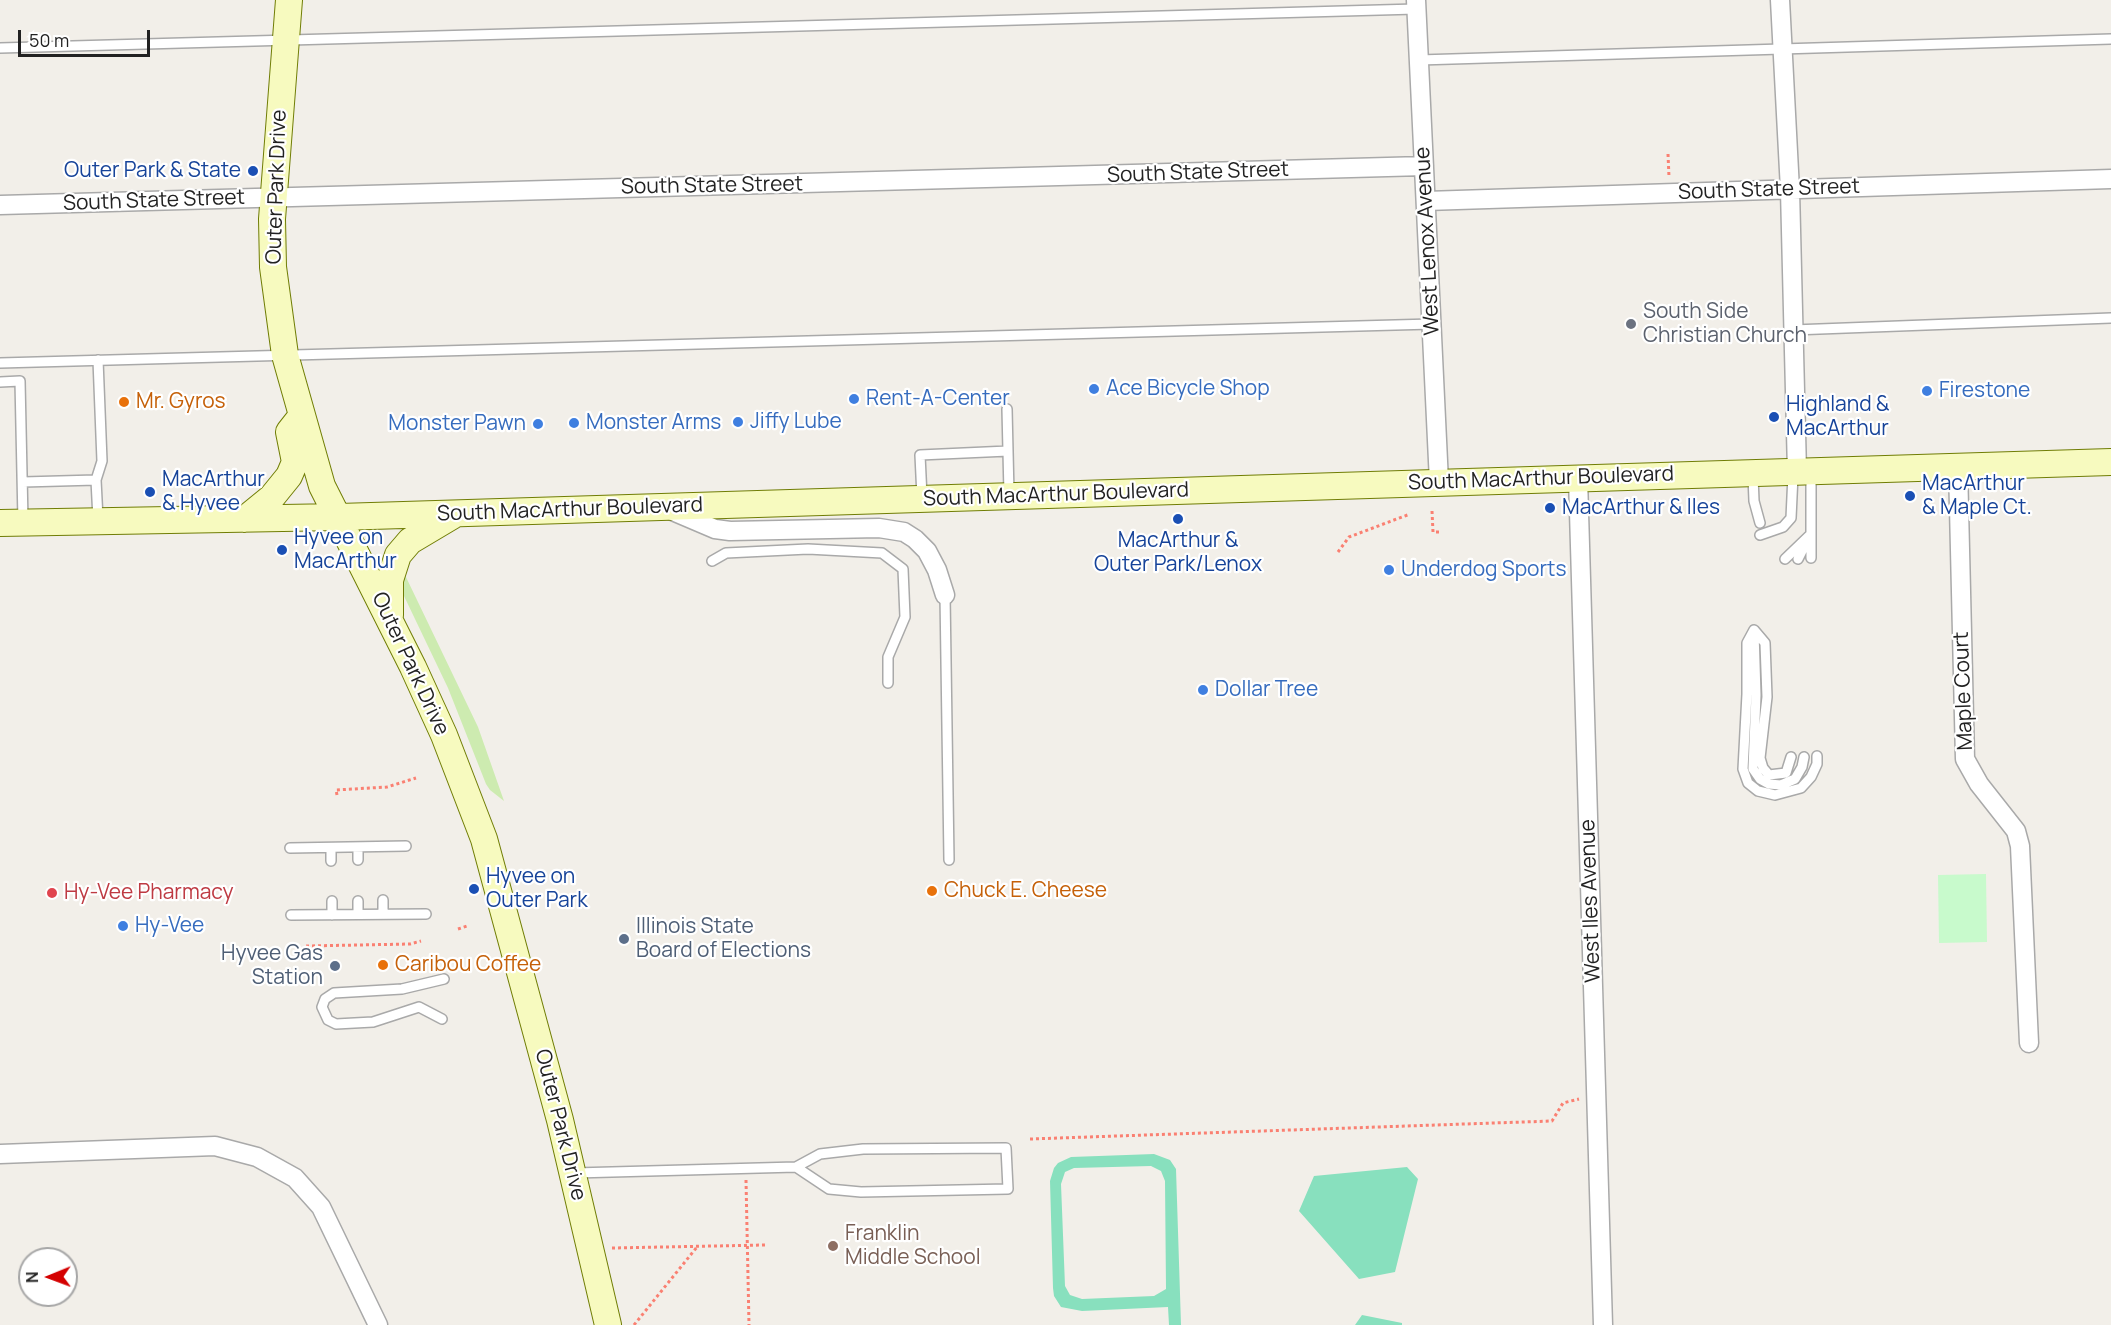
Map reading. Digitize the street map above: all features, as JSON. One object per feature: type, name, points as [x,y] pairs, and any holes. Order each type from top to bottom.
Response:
[{"type":"main road","name":"Outer Park Drive","points":[[289,0],[273,198],[273,267],[285,355],[322,486],[390,618],[444,735],[484,839],[573,1173],[608,1325]]},
{"type":"main road","points":[[245,519],[272,497],[289,476],[295,462],[289,432],[302,416]]},
{"type":"main road","name":"South MacArthur Boulevard","points":[[12,523],[339,517],[2111,462]]},
{"type":"main road","points":[[390,618],[390,580],[398,555],[423,532],[458,513]]},
{"type":"street","points":[[1780,0],[1790,190],[1793,330],[1800,472]]},
{"type":"street","name":"West Lenox Avenue","points":[[1416,4],[1439,482]]},
{"type":"street","name":"South State Street","points":[[0,205],[1424,166]]},
{"type":"street","name":"South State Street","points":[[1426,201],[2111,179]]},
{"type":"street","name":"Maple Court","points":[[1958,466],[1965,759],[1979,784],[2016,831],[2020,846],[2029,1043]]},
{"type":"street","name":"West Iles Avenue","points":[[1578,478],[1603,1325]]},
{"type":"street","points":[[661,506],[715,529],[730,531],[879,528],[904,532],[927,551],[937,570],[945,595]]},
{"type":"street","points":[[0,1154],[215,1146],[238,1150],[277,1167],[303,1186],[321,1207],[378,1325]]},
{"type":"lane","points":[[0,48],[1416,4]]},
{"type":"lane","points":[[1419,60],[2111,39]]},
{"type":"lane","points":[[1793,330],[2111,318]]},
{"type":"lane","points":[[0,363],[1432,324]]},
{"type":"lane","points":[[98,360],[102,461],[96,480],[98,521]]},
{"type":"lane","points":[[12,523],[23,483],[20,362]]},
{"type":"lane","points":[[0,382],[20,381]]},
{"type":"lane","points":[[1007,409],[1009,496]]},
{"type":"lane","points":[[922,498],[920,456],[1008,452]]},
{"type":"lane","points":[[1800,472],[1811,534],[1811,558]]},
{"type":"lane","points":[[1760,535],[1783,527],[1791,518],[1800,472]]},
{"type":"lane","points":[[1753,473],[1754,501],[1760,523]]},
{"type":"lane","points":[[23,483],[96,480]]},
{"type":"lane","points":[[1798,559],[1811,534]]},
{"type":"lane","points":[[1785,559],[1811,534]]},
{"type":"lane","points":[[712,561],[726,553],[808,549],[882,553],[903,569],[906,617],[888,657],[888,683]]},
{"type":"lane","points":[[945,595],[949,860]]},
{"type":"lane","points":[[1754,630],[1747,643],[1748,694],[1743,769],[1748,783],[1758,791],[1775,795],[1801,788],[1811,777],[1817,765],[1817,756]]},
{"type":"lane","points":[[1754,630],[1765,643],[1767,697],[1760,758],[1762,768],[1769,775],[1786,772],[1791,757]]},
{"type":"lane","points":[[1754,630],[1756,695],[1753,769],[1760,779],[1769,784],[1781,785],[1795,779],[1802,767],[1804,757]]},
{"type":"lane","points":[[290,848],[406,846]]},
{"type":"lane","points":[[331,848],[331,861]]},
{"type":"lane","points":[[358,848],[358,860]]},
{"type":"lane","points":[[381,848],[382,860]]},
{"type":"lane","points":[[382,900],[383,914]]},
{"type":"lane","points":[[358,901],[358,914]]},
{"type":"lane","points":[[332,902],[332,915]]},
{"type":"lane","points":[[291,915],[426,914]]},
{"type":"lane","points":[[442,1019],[418,1007],[373,1022],[336,1024],[328,1020],[322,1007],[325,999],[334,993],[402,988],[444,979]]},
{"type":"lane","points":[[573,1173],[796,1167],[820,1154],[863,1149],[1006,1148],[1008,1189],[850,1191],[829,1189],[796,1167]]},
{"type":"path","points":[[1668,154],[1669,168]]},
{"type":"path","points":[[1432,511],[1433,532],[1441,532]]},
{"type":"path","points":[[1338,552],[1349,537],[1410,514]]},
{"type":"path","points":[[337,795],[336,790],[381,788],[416,778]]},
{"type":"path","points":[[458,928],[467,926]]},
{"type":"path","points":[[306,946],[410,944],[421,941]]},
{"type":"path","points":[[1030,1139],[1552,1121],[1563,1103],[1569,1100],[1587,1099]]},
{"type":"path","points":[[746,1178],[749,1325]]},
{"type":"path","points":[[612,1248],[765,1245]]},
{"type":"path","points":[[634,1325],[697,1247]]},
{"type":"green space","points":[[402,574],[405,575],[478,727],[504,801],[486,784],[448,688],[404,596]]},
{"type":"green space","points":[[1986,874],[1987,942],[1939,943],[1938,875]]},
{"type":"green space","points":[[1154,1154],[1170,1160],[1176,1169],[1181,1325],[1169,1325],[1168,1307],[1082,1311],[1061,1307],[1054,1296],[1053,1288],[1050,1181],[1058,1163],[1071,1157]],"holes":[[[1151,1166],[1161,1171],[1165,1181],[1166,1289],[1154,1296],[1082,1299],[1070,1295],[1065,1286],[1061,1184],[1065,1172],[1074,1168]]]},
{"type":"green space","points":[[1407,1167],[1418,1179],[1395,1272],[1359,1279],[1299,1211],[1314,1176]]},
{"type":"green space","points":[[1362,1315],[1402,1323],[1402,1325],[1355,1325]]},
{"type":"place","name":"Outer Park & State","points":[[253,171]]},
{"type":"place","name":"South Side Christian Church","points":[[1631,324]]},
{"type":"place","name":"Ace Bicycle Shop","points":[[1094,389]]},
{"type":"place","name":"Firestone","points":[[1927,391]]},
{"type":"place","name":"Rent-A-Center","points":[[854,399]]},
{"type":"place","name":"Mr. Gyros","points":[[124,402]]},
{"type":"place","name":"Highland & MacArthur","points":[[1774,417]]},
{"type":"place","name":"Jiffy Lube","points":[[738,422]]},
{"type":"place","name":"Monster Arms","points":[[574,423]]},
{"type":"place","name":"Monster Pawn","points":[[538,424]]},
{"type":"place","name":"MacArthur & Hyvee","points":[[150,492]]},
{"type":"place","name":"MacArthur & Maple Ct.","points":[[1910,496]]},
{"type":"place","name":"MacArthur & Iles","points":[[1550,508]]},
{"type":"place","name":"MacArthur & Outer Park/Lenox","points":[[1178,519]]},
{"type":"place","name":"Hyvee on MacArthur","points":[[282,550]]},
{"type":"place","name":"Underdog Sports","points":[[1389,570]]},
{"type":"place","name":"Dollar Tree","points":[[1203,690]]},
{"type":"place","name":"Hyvee on Outer Park","points":[[474,889]]},
{"type":"place","name":"Chuck E. Cheese","points":[[932,891]]},
{"type":"place","name":"Hy-Vee Pharmacy","points":[[52,893]]},
{"type":"place","name":"Hy-Vee","points":[[123,926]]},
{"type":"place","name":"Illinois State Board of Elections","points":[[624,939]]},
{"type":"place","name":"Caribou Coffee","points":[[383,965]]},
{"type":"place","name":"Hyvee Gas Station","points":[[335,966]]},
{"type":"place","name":"Franklin Middle School","points":[[833,1246]]}]
